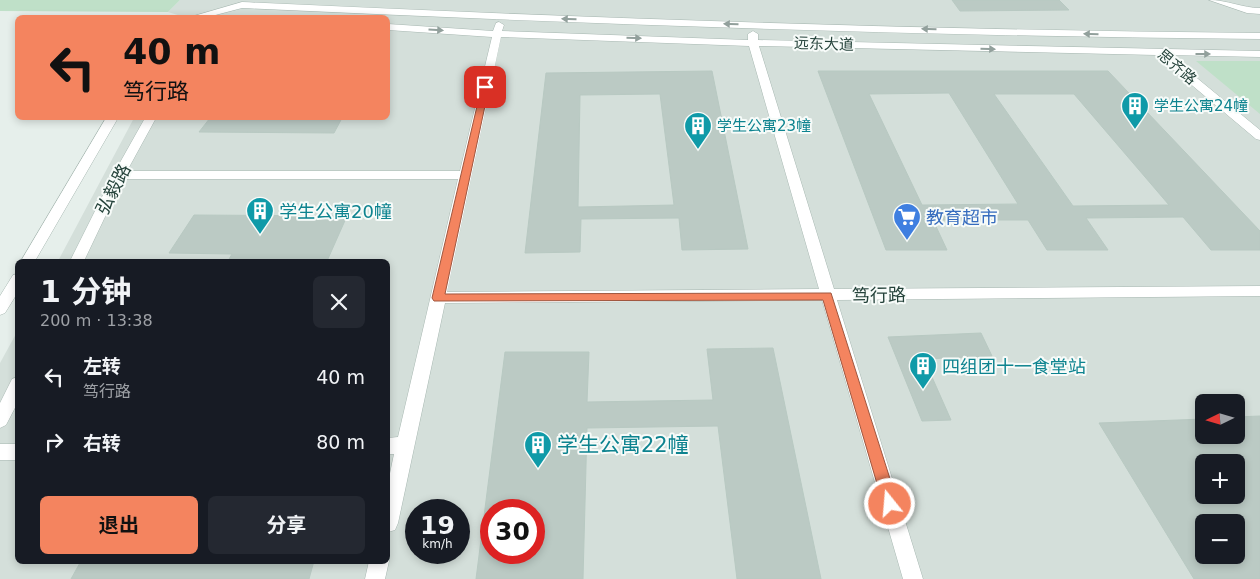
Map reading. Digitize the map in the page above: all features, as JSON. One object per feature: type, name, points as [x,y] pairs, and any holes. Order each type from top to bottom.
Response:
[{"type":"street","points":[[1214,0],[1250,11],[1260,11]]},
{"type":"street","points":[[208,15],[242,5],[500,17],[752,25],[1140,35],[1260,36]]},
{"type":"street","points":[[390,504],[396,446],[438,298],[500,17]]},
{"type":"street","points":[[752,25],[753,42],[827,296],[913,579]]},
{"type":"street","name":"远东大道","points":[[390,28],[497,34],[753,42],[1260,54]]},
{"type":"street","name":"思齐路","points":[[1140,35],[1260,136]]},
{"type":"street","points":[[29,259],[111,120]]},
{"type":"street","name":"弘毅路","points":[[78,259],[119,175],[149,120]]},
{"type":"street","points":[[119,175],[465,176]]},
{"type":"street","points":[[0,309],[15,284]]},
{"type":"street","name":"笃行路","points":[[438,298],[1260,291]]},
{"type":"street","points":[[0,420],[15,390]]},
{"type":"street","points":[[0,452],[15,452]]},
{"type":"street","points":[[375,579],[378,564]]},
{"type":"shaded area","points":[[180,0],[1260,0],[1260,579],[0,579],[0,363],[15,336],[15,564],[390,564],[390,259],[59,259],[133,120],[390,120],[390,15],[178,15],[168,12]]},
{"type":"green space","points":[[0,0],[180,0],[168,12],[0,11]]},
{"type":"green space","points":[[1196,61],[1260,61],[1260,114]]},
{"type":"building","points":[[952,0],[1059,0],[1069,10],[960,11]]},
{"type":"building","name":"学生公寓23幢","points":[[712,71],[748,249],[682,250],[679,218],[581,219],[580,252],[525,253],[546,73]],"holes":[[[660,94],[674,205],[578,207],[580,95]]]},
{"type":"building","name":"学生公寓24幢","points":[[818,71],[1108,71],[1260,231],[1260,250],[1211,250],[1183,217],[1086,218],[1108,250],[1047,250],[1028,220],[933,220],[947,250],[886,250]],"holes":[[[949,93],[1018,204],[922,205],[869,94]],[[994,94],[1074,94],[1169,205],[1073,206]]]},
{"type":"building","points":[[208,120],[341,120],[334,133],[199,132]]},
{"type":"building","name":"学生公寓20幢","points":[[194,215],[347,216],[328,259],[229,259],[232,254],[169,253]]},
{"type":"building","name":"四组团十一食堂站","points":[[981,333],[992,356],[924,359],[951,420],[922,421],[888,337]]},
{"type":"building","name":"学生公寓22幢","points":[[773,348],[821,579],[737,579],[718,426],[587,428],[583,579],[476,579],[480,548],[480,564],[545,564],[545,499],[486,499],[505,352],[589,352],[587,402],[713,400],[707,349]]},
{"type":"building","points":[[1260,416],[1260,579],[1194,579],[1099,423],[1195,419],[1195,444],[1245,444],[1245,417]]},
{"type":"building","points":[[79,564],[313,564],[309,579],[71,579]]},
{"type":"place","name":"学生公寓24幢","points":[[1135,130]]},
{"type":"place","name":"学生公寓23幢","points":[[698,150]]},
{"type":"place","name":"学生公寓20幢","points":[[260,235]]},
{"type":"place","name":"教育超市","points":[[907,241]]},
{"type":"place","name":"四组团十一食堂站","points":[[923,390]]},
{"type":"place","name":"学生公寓22幢","points":[[538,469]]},
{"type":"route","points":[[485,87],[438,298],[827,296],[890,504]]}]
